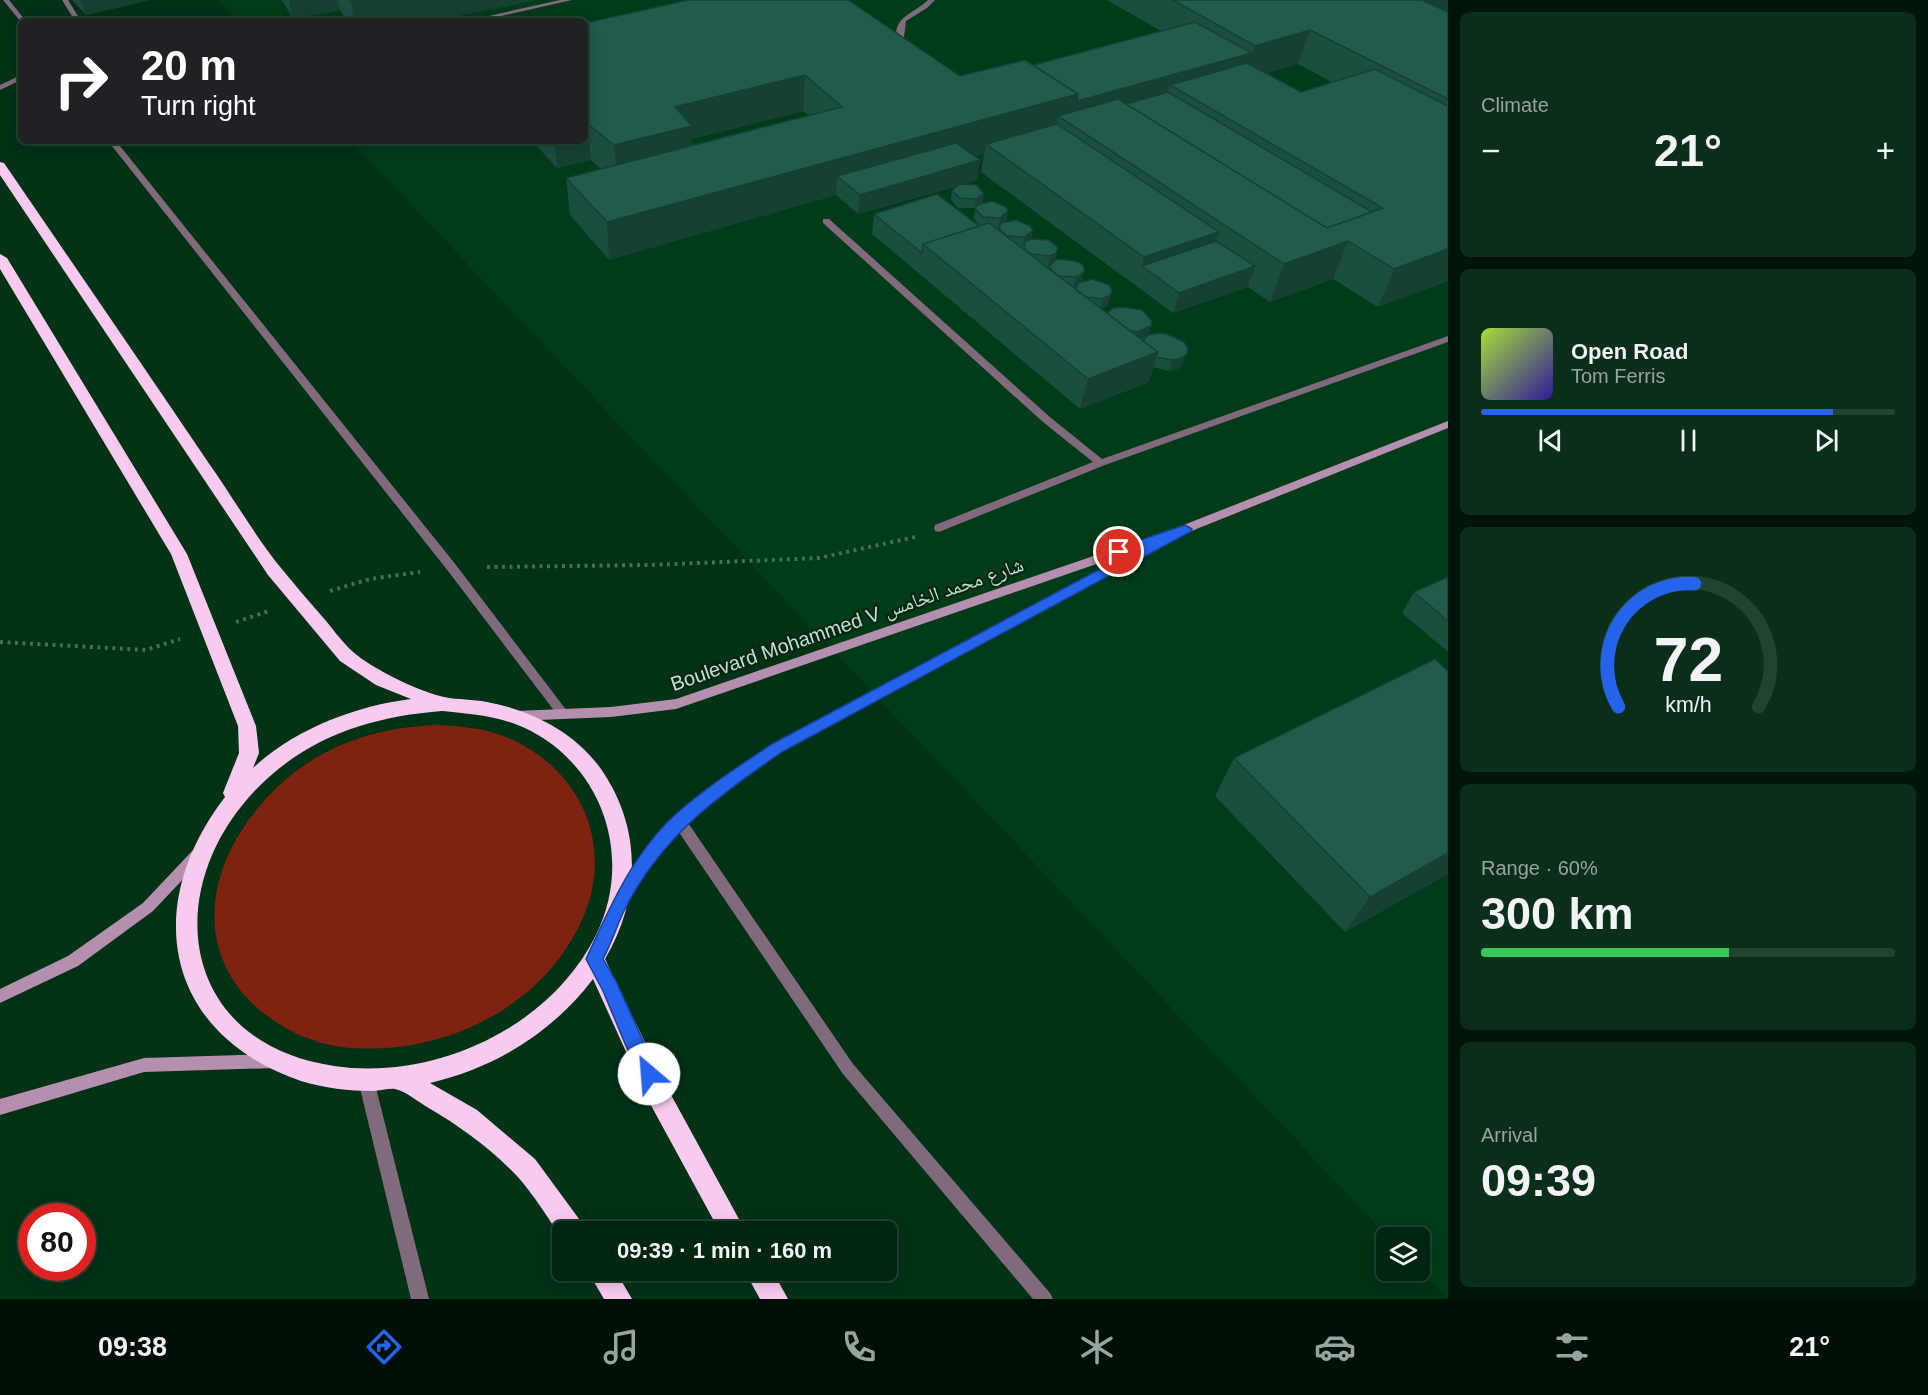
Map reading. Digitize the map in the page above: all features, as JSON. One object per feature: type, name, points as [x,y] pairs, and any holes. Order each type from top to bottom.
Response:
[{"type":"highway","points":[[0,166],[274,571],[346,656],[382,680],[442,704]]},
{"type":"highway","points":[[0,258],[179,554],[247,726],[249,753],[242,775],[202,850],[190,880],[186,910],[186,940],[193,970],[205,998],[224,1023],[248,1044],[277,1061],[335,1077],[366,1080],[398,1078],[432,1072],[465,1061],[507,1041],[553,1008],[594,959],[608,933],[618,906],[623,850],[619,824],[611,799],[597,777],[561,740],[538,726],[513,716],[478,707],[442,704],[381,711],[321,732],[267,767],[243,788],[223,813]]},
{"type":"highway","points":[[594,959],[610,987],[632,1040],[693,1165],[727,1221]]},
{"type":"highway","points":[[398,1078],[469,1118],[526,1168],[565,1221]]},
{"type":"highway","points":[[607,1281],[619,1299]]},
{"type":"highway","points":[[764,1281],[775,1299]]},
{"type":"main road","name":"Boulevard Mohammed V شارع محمد الخامس","points":[[513,716],[611,712],[676,704],[1185,529],[1448,424]]},
{"type":"main road","name":"Boulevard Mohammed V شارع محمد الخامس","points":[[618,906],[650,855],[679,821],[725,783],[777,748],[1185,529]]},
{"type":"main road","points":[[0,996],[73,961],[148,907],[202,850]]},
{"type":"main road","points":[[0,1107],[144,1065],[277,1061]]},
{"type":"street","points":[[6,0],[21,18]]},
{"type":"street","points":[[65,0],[76,18]]},
{"type":"street","points":[[483,18],[569,0]]},
{"type":"street","points":[[902,60],[899,39],[903,20],[907,14],[932,0]]},
{"type":"street","points":[[0,87],[18,78]]},
{"type":"street","points":[[119,144],[452,568],[563,714]]},
{"type":"street","points":[[826,221],[1047,420],[1101,463]]},
{"type":"street","points":[[939,528],[1101,463],[1448,339]]},
{"type":"street","points":[[679,821],[848,1069],[1044,1299]]},
{"type":"street","points":[[366,1080],[420,1299]]},
{"type":"shaded area","points":[[218,0],[1448,0],[1448,1299],[1430,1281],[1430,1227],[1379,1227],[354,144],[588,144],[588,18],[234,18]]},
{"type":"shaded area","points":[[438,725],[471,728],[503,736],[530,749],[553,767],[571,788],[584,811],[592,837],[595,865],[591,893],[581,922],[563,953],[540,981],[512,1004],[482,1022],[448,1036],[413,1045],[377,1048],[341,1047],[301,1036],[277,1023],[255,1006],[245,996],[223,961],[215,925],[218,887],[230,851],[250,818],[277,788],[308,763],[341,745],[376,733]]},
{"type":"building","points":[[688,0],[848,0],[960,76],[1025,60],[1078,94],[607,222],[566,178],[842,107],[805,75],[675,107],[692,126],[614,145],[588,124],[588,22]]},
{"type":"building","points":[[1173,0],[1422,0],[1448,12],[1448,99],[1310,30],[1255,46]]},
{"type":"building","points":[[1195,22],[1252,53],[1077,101],[1078,94],[1033,65]]},
{"type":"building","points":[[1247,63],[1301,92],[1375,69],[1448,106],[1448,249],[1394,269],[1348,241],[1284,264],[1058,116],[1118,99],[1327,228],[1383,208],[1170,85]]},
{"type":"building","points":[[1168,92],[1372,212],[1327,228],[1126,104]]},
{"type":"building","points":[[1057,124],[1219,232],[1144,257],[986,144]]},
{"type":"building","points":[[956,143],[980,160],[860,195],[837,176]]},
{"type":"building","points":[[960,184],[976,185],[984,193],[976,199],[959,198],[952,190]]},
{"type":"building","points":[[937,194],[979,226],[923,244],[922,253],[874,214]]},
{"type":"building","points":[[992,201],[1006,207],[1008,211],[1000,218],[983,217],[975,209],[977,205]]},
{"type":"building","points":[[1016,220],[1030,226],[1033,230],[1025,237],[1007,236],[999,228],[1001,223]]},
{"type":"building","points":[[989,223],[1158,352],[1088,379],[923,244]]},
{"type":"building","points":[[1049,240],[1058,248],[1056,253],[1050,256],[1026,251],[1024,246],[1026,241]]},
{"type":"building","points":[[1216,241],[1255,266],[1179,293],[1142,266]]},
{"type":"building","points":[[1057,259],[1075,261],[1082,264],[1085,270],[1076,277],[1058,276],[1049,267]]},
{"type":"building","points":[[1093,279],[1109,285],[1112,291],[1110,295],[1103,299],[1086,297],[1077,291],[1078,283]]},
{"type":"building","points":[[1114,308],[1142,310],[1152,321],[1151,326],[1137,332],[1129,330],[1108,314]]},
{"type":"building","points":[[1167,334],[1184,342],[1188,348],[1187,354],[1172,360],[1156,357],[1158,352],[1143,341],[1148,335]]},
{"type":"building","points":[[1448,577],[1448,621],[1414,592]]},
{"type":"building","points":[[1435,659],[1448,671],[1448,853],[1370,897],[1234,758]]},
{"type":"route","points":[[649,1074],[610,987],[594,959],[608,933],[618,906],[650,855],[679,821],[725,783],[777,748],[1185,529],[1119,552]]}]
